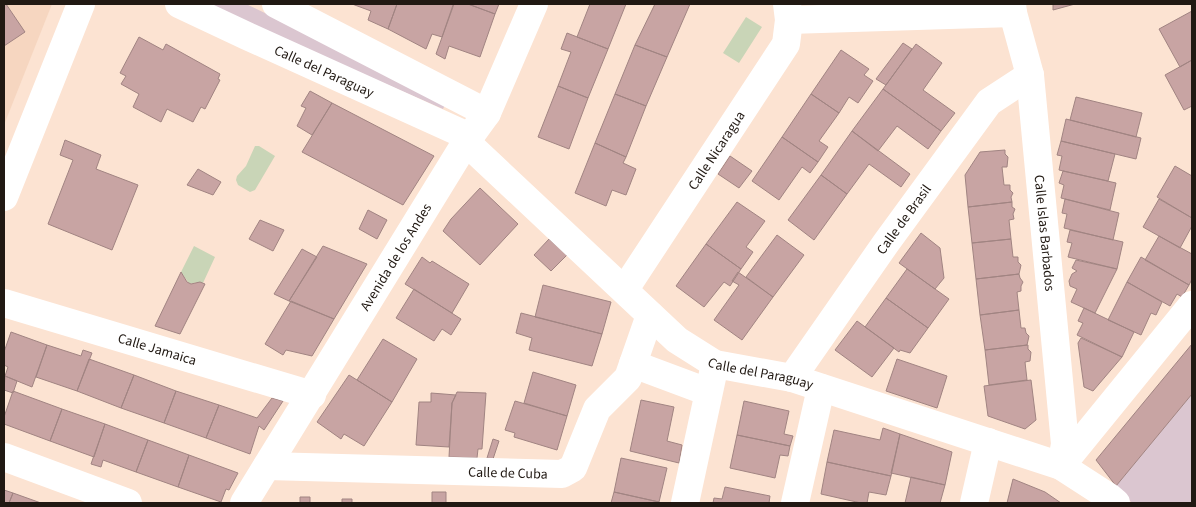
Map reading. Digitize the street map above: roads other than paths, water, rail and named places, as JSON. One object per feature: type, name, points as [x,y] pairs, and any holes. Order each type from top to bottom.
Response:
[{"type":"street","points":[[4,197],[81,4]]},
{"type":"street","name":"Calle del Paraguay","points":[[179,4],[468,140],[677,340],[715,364],[792,378],[1061,466],[1109,496],[1116,503]]},
{"type":"street","points":[[276,4],[487,113]]},
{"type":"street","name":"Avenida de los Andes","points":[[244,503],[468,140],[487,113],[534,4]]},
{"type":"street","points":[[788,12],[1013,8]]},
{"type":"street","name":"Calle Islas Barbados","points":[[1013,8],[1030,75],[1065,444],[1061,466]]},
{"type":"street","name":"Calle Nicaragua","points":[[625,289],[786,44],[788,12]]},
{"type":"street","name":"Calle de Brasil","points":[[792,378],[880,251],[989,102],[1030,75]]},
{"type":"street","name":"Calle Jamaica","points":[[4,303],[312,394]]},
{"type":"street","points":[[1061,466],[1192,305]]},
{"type":"street","name":"Calle de Cuba","points":[[268,466],[562,474],[572,468],[597,409],[628,378],[650,315]]},
{"type":"street","points":[[633,364],[708,392]]},
{"type":"street","points":[[685,503],[715,364]]},
{"type":"street","points":[[795,503],[821,388]]},
{"type":"street","points":[[974,503],[988,442]]},
{"type":"street","points":[[4,457],[128,503]]}]
